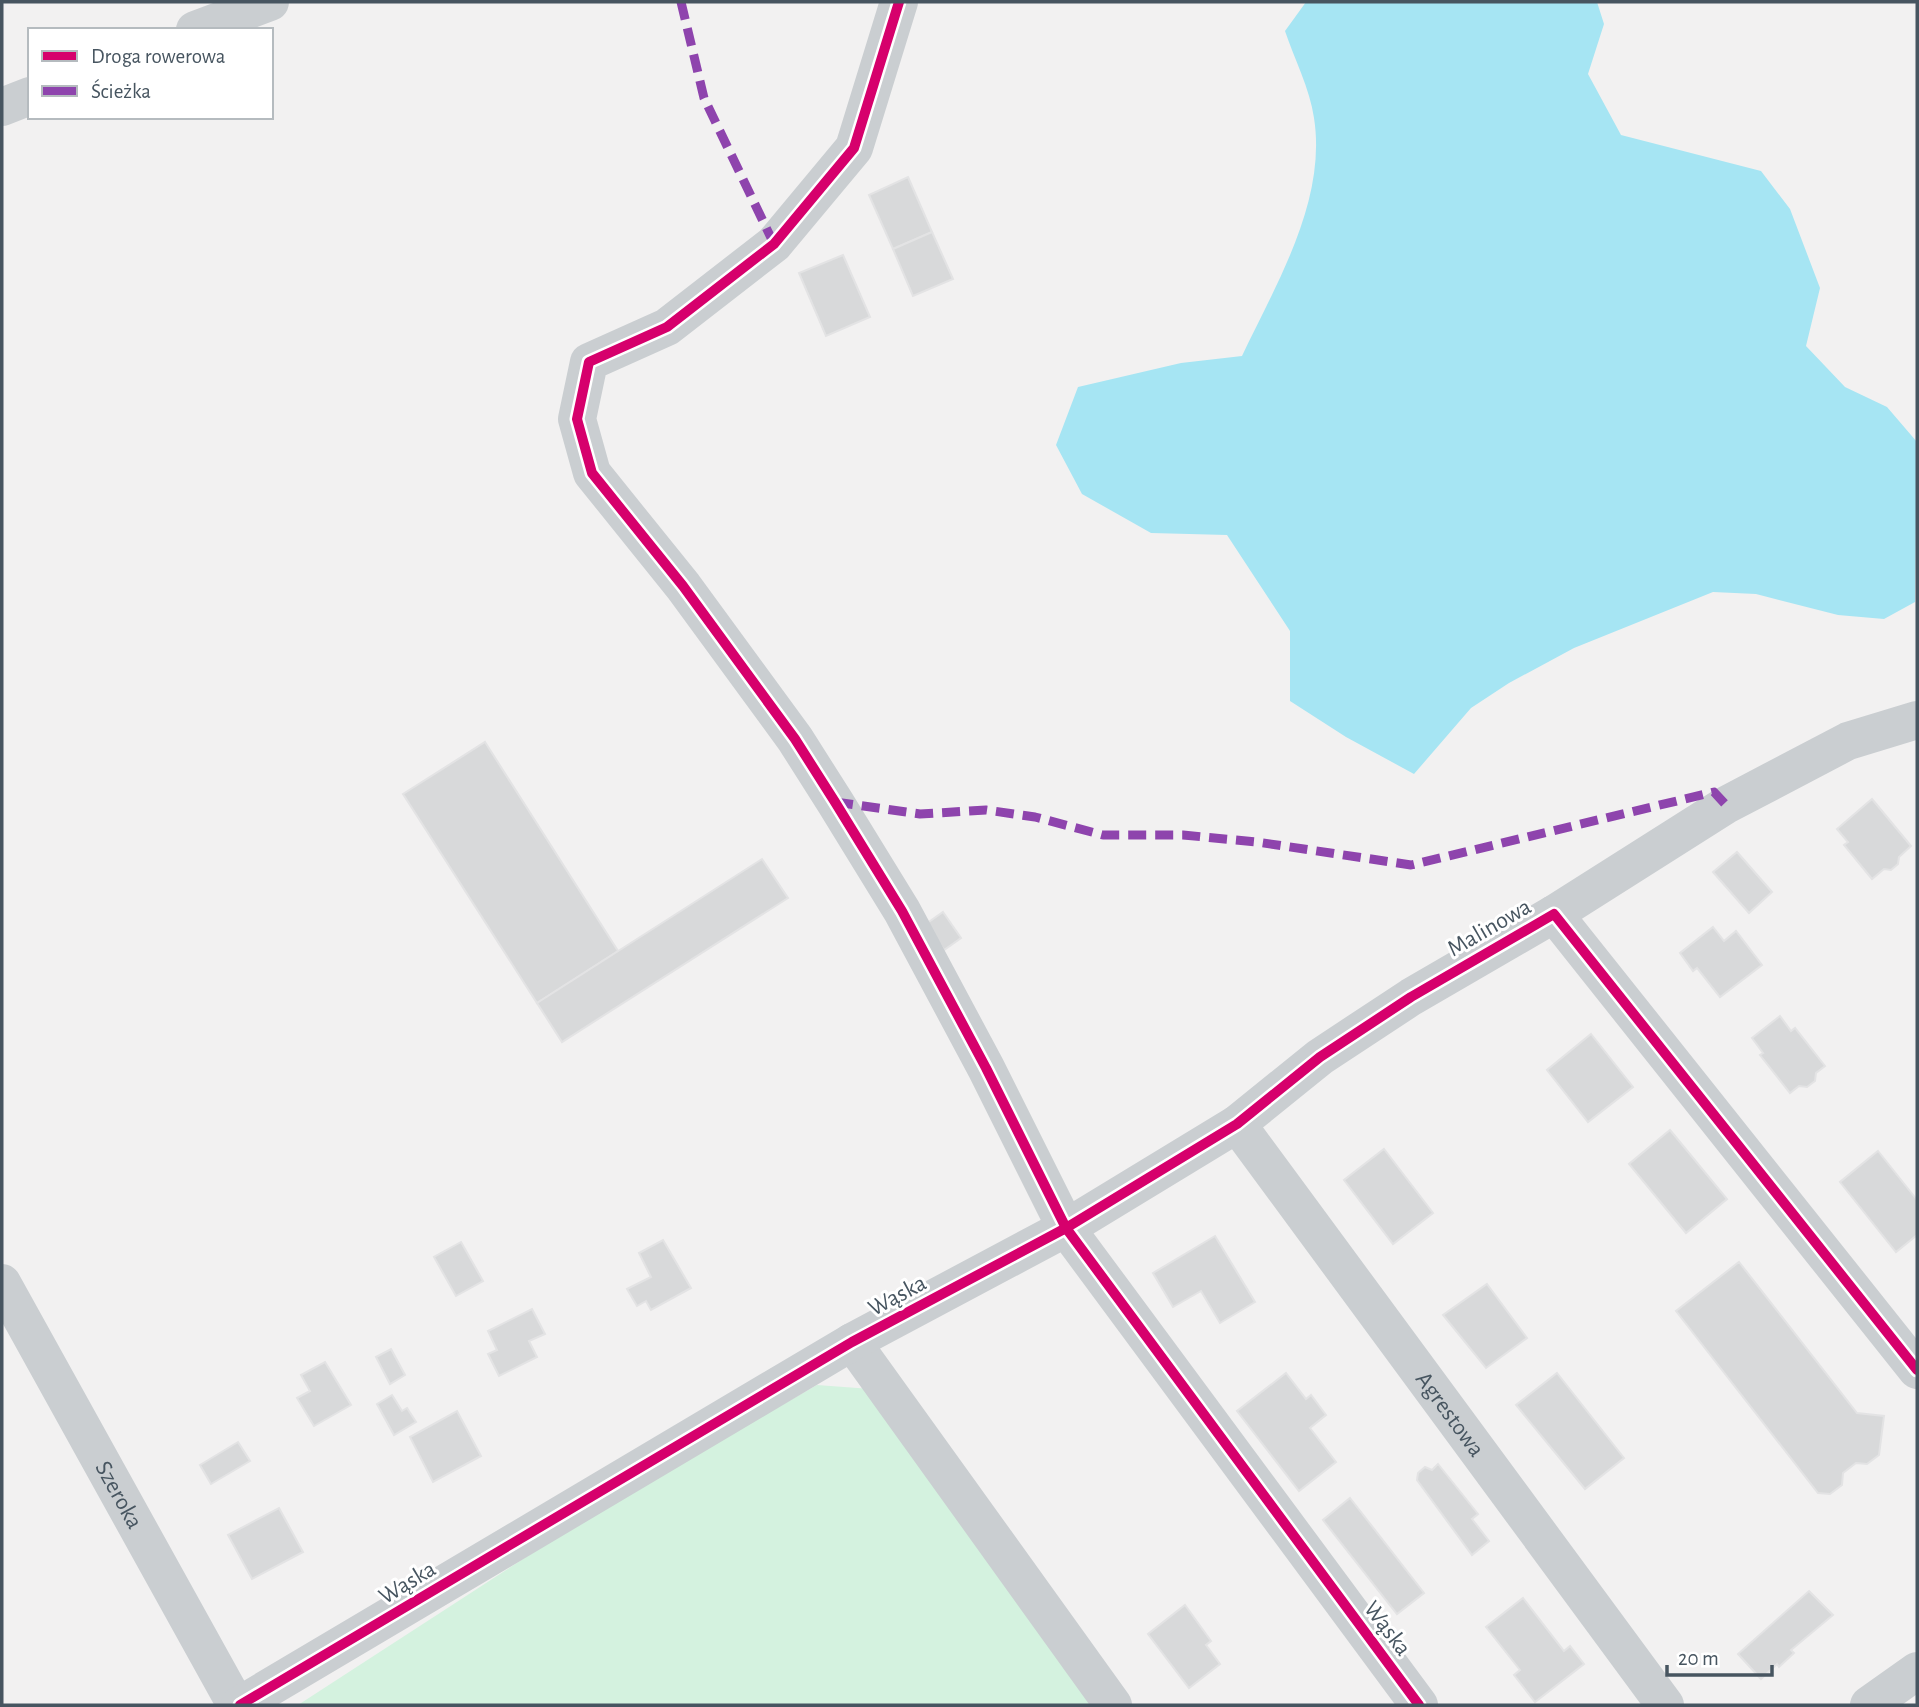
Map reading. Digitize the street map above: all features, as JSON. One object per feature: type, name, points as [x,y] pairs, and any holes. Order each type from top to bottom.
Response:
[{"type":"street","points":[[200,28],[270,2]]},
{"type":"street","points":[[899,2],[855,148],[774,244],[667,327],[589,362],[578,419],[592,473],[682,586],[795,739],[902,911],[986,1068],[1066,1228]]},
{"type":"street","points":[[2,107],[28,97]]},
{"type":"street","points":[[1553,914],[1726,805],[1848,741],[1917,721]]},
{"type":"street","name":"Malinowa","points":[[1066,1228],[1237,1124],[1320,1057],[1411,997],[1553,914],[1917,1370]]},
{"type":"street","name":"Agrestowa","points":[[1237,1124],[1665,1705]]},
{"type":"street","name":"Wąska","points":[[238,1705],[852,1342],[1066,1228],[1419,1705]]},
{"type":"street","name":"Szeroka","points":[[2,1283],[238,1705]]},
{"type":"street","name":"Wąska","points":[[852,1342],[1113,1705]]},
{"type":"street","points":[[1869,1705],[1917,1671]]},
{"type":"green space","points":[[817,1385],[871,1389],[1097,1705],[298,1705],[614,1500]]},
{"type":"water","points":[[1306,2],[1597,2],[1604,24],[1588,74],[1621,135],[1761,171],[1790,209],[1820,288],[1806,346],[1845,387],[1887,407],[1917,442],[1915,602],[1884,619],[1838,615],[1756,594],[1713,592],[1574,648],[1509,683],[1471,708],[1414,774],[1346,737],[1290,701],[1290,631],[1227,535],[1151,533],[1082,494],[1056,445],[1078,387],[1181,363],[1242,356],[1296,241],[1313,180],[1316,149],[1312,107],[1285,31]]},
{"type":"building","points":[[908,177],[932,232],[893,249],[869,195]]},
{"type":"building","points":[[932,232],[953,279],[913,296],[893,249]]},
{"type":"building","points":[[843,255],[870,317],[826,336],[799,273]]},
{"type":"building","points":[[485,742],[618,951],[537,1003],[403,794]]},
{"type":"building","points":[[1872,799],[1911,846],[1899,857],[1898,864],[1891,870],[1884,869],[1872,879],[1844,845],[1848,842],[1837,829]]},
{"type":"building","points":[[1737,852],[1772,892],[1749,913],[1713,872]]},
{"type":"building","points":[[762,859],[788,898],[562,1042],[537,1003]]},
{"type":"building","points":[[943,912],[961,938],[944,950],[926,924]]},
{"type":"building","points":[[1713,927],[1724,941],[1736,931],[1762,965],[1720,997],[1697,968],[1693,971],[1680,953]]},
{"type":"building","points":[[1780,1016],[1791,1031],[1795,1028],[1825,1066],[1816,1073],[1815,1081],[1807,1087],[1799,1086],[1790,1093],[1760,1055],[1763,1053],[1752,1038]]},
{"type":"building","points":[[1591,1034],[1633,1087],[1588,1122],[1547,1070]]},
{"type":"building","points":[[1670,1130],[1727,1199],[1686,1233],[1629,1164]]},
{"type":"building","points":[[1384,1149],[1433,1213],[1393,1244],[1344,1180]]},
{"type":"building","points":[[1878,1151],[1917,1200],[1917,1235],[1896,1252],[1840,1182]]},
{"type":"building","points":[[1215,1236],[1255,1302],[1220,1323],[1201,1291],[1173,1307],[1153,1273]]},
{"type":"building","points":[[663,1240],[691,1288],[651,1310],[646,1301],[637,1306],[627,1289],[651,1277],[639,1253]]},
{"type":"building","points":[[461,1242],[483,1281],[456,1296],[434,1257]]},
{"type":"building","points":[[1739,1262],[1857,1413],[1884,1416],[1879,1455],[1867,1464],[1856,1463],[1843,1473],[1842,1485],[1830,1494],[1818,1493],[1676,1311]]},
{"type":"building","points":[[1487,1284],[1527,1338],[1486,1368],[1443,1315]]},
{"type":"building","points":[[532,1309],[545,1334],[529,1341],[537,1357],[499,1376],[488,1354],[497,1350],[488,1331]]},
{"type":"building","points":[[391,1349],[405,1375],[390,1384],[376,1357]]},
{"type":"building","points":[[325,1362],[351,1405],[314,1426],[297,1398],[310,1391],[301,1375]]},
{"type":"building","points":[[1286,1373],[1306,1399],[1311,1395],[1326,1415],[1310,1428],[1336,1462],[1299,1491],[1237,1411]]},
{"type":"building","points":[[1557,1373],[1624,1458],[1585,1489],[1516,1405]]},
{"type":"building","points":[[392,1395],[402,1411],[407,1408],[416,1422],[394,1435],[377,1404]]},
{"type":"building","points":[[457,1411],[481,1456],[433,1482],[410,1437]]},
{"type":"building","points":[[238,1442],[250,1461],[211,1484],[200,1465]]},
{"type":"building","points":[[1438,1464],[1478,1514],[1472,1519],[1489,1541],[1472,1555],[1417,1480],[1418,1473],[1425,1467],[1432,1470]]},
{"type":"building","points":[[1350,1498],[1424,1593],[1397,1614],[1323,1520]]},
{"type":"building","points":[[279,1508],[303,1552],[252,1579],[228,1535]]},
{"type":"building","points":[[1809,1591],[1833,1615],[1791,1650],[1794,1653],[1779,1667],[1777,1664],[1761,1679],[1738,1654]]},
{"type":"building","points":[[1523,1598],[1564,1651],[1570,1646],[1584,1664],[1535,1702],[1514,1675],[1520,1670],[1486,1627]]},
{"type":"building","points":[[1185,1605],[1211,1641],[1206,1645],[1220,1664],[1189,1688],[1148,1634]]},
{"type":"marked path","points":[[681,2],[704,98],[774,244]]},
{"type":"marked path","points":[[835,802],[920,814],[986,810],[1035,817],[1103,835],[1183,835],[1257,842],[1411,865],[1714,792],[1726,805]]},
{"type":"cycle path","points":[[899,2],[854,148],[774,244],[667,327],[589,362],[577,419],[592,473],[683,586],[795,739],[902,911],[986,1068],[1066,1228],[1237,1124],[1320,1057],[1411,997],[1554,914],[1917,1370]]},
{"type":"cycle path","points":[[240,1705],[852,1342],[1066,1228],[1419,1705]]}]
